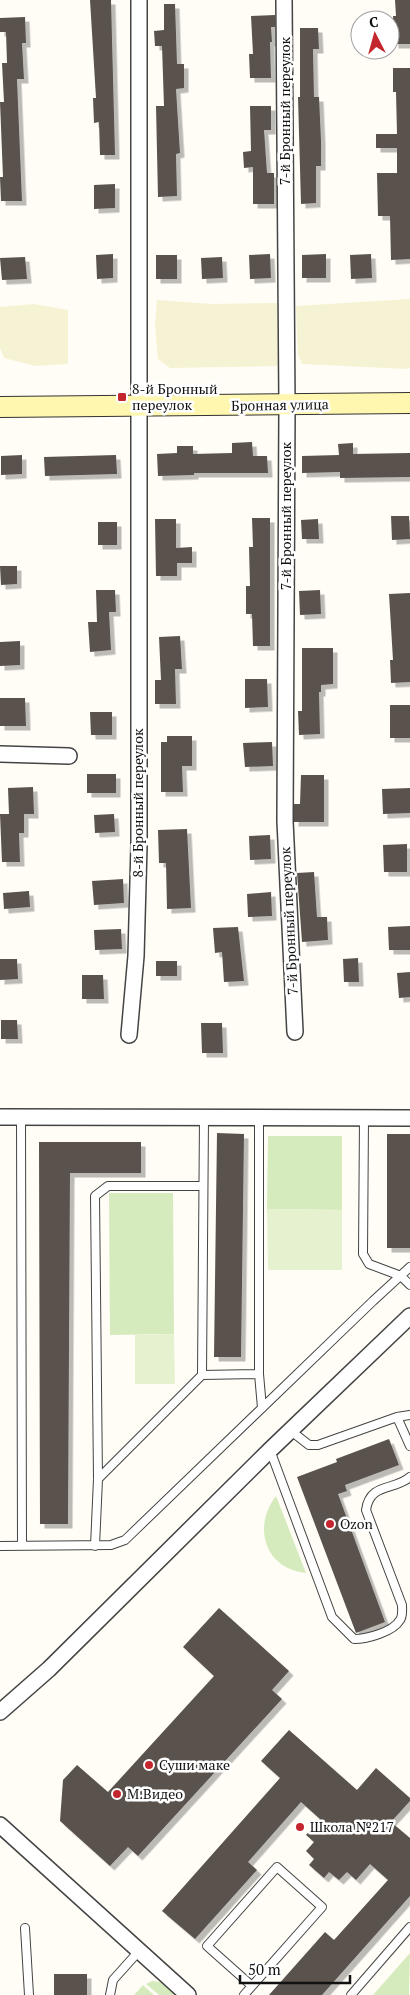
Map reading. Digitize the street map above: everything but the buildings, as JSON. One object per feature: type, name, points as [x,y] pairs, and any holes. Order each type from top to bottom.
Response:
[{"type":"street","name":"8-й Бронный переулок","points":[[129,1035],[136,956],[139,845],[139,0]]},
{"type":"street","name":"7-й Бронный переулок","points":[[284,0],[287,406],[285,821],[295,1032]]},
{"type":"street","name":"Бронная улица","points":[[0,407],[410,404]]},
{"type":"street","points":[[0,754],[69,756]]},
{"type":"street","points":[[0,1117],[410,1118]]},
{"type":"street","points":[[0,1712],[49,1669],[270,1450],[410,1316]]},
{"type":"street","points":[[0,1825],[188,1995]]},
{"type":"lane","points":[[20,1117],[22,1546]]},
{"type":"lane","points":[[202,1375],[204,1118]]},
{"type":"lane","points":[[364,1118],[363,1254],[369,1264],[401,1276],[410,1285]]},
{"type":"lane","points":[[259,1119],[259,1374],[262,1408]]},
{"type":"lane","points":[[96,1546],[98,1479],[95,1196],[108,1186],[204,1186]]},
{"type":"lane","points":[[0,1546],[96,1546],[111,1545],[124,1540],[410,1267]]},
{"type":"lane","points":[[98,1479],[202,1375],[259,1374]]},
{"type":"lane","points":[[291,1431],[308,1445],[318,1445],[397,1417],[410,1415]]},
{"type":"lane","points":[[397,1417],[410,1446]]},
{"type":"lane","points":[[270,1450],[332,1617],[354,1639],[364,1639],[395,1626],[402,1618],[402,1605],[366,1510],[368,1500],[378,1490],[410,1476]]},
{"type":"lane","points":[[244,1995],[252,1986],[322,1907],[277,1868],[207,1946],[252,1986]]},
{"type":"lane","points":[[351,1995],[410,1927]]},
{"type":"lane","points":[[25,1928],[29,1995]]},
{"type":"lane","points":[[110,1995],[112,1980],[138,1951]]},
{"type":"shaded area","points":[[410,299],[410,367],[406,369],[302,364],[298,355],[296,306]]},
{"type":"shaded area","points":[[157,300],[212,304],[278,303],[279,366],[170,368],[158,359],[155,325]]},
{"type":"shaded area","points":[[34,304],[68,310],[68,364],[35,366],[4,358],[0,348],[0,307]]},
{"type":"green space","points":[[268,1136],[342,1136],[342,1210],[267,1209]]},
{"type":"green space","points":[[109,1193],[173,1193],[174,1334],[110,1335]]},
{"type":"green space","points":[[267,1209],[342,1210],[342,1270],[268,1270]]},
{"type":"green space","points":[[174,1334],[175,1384],[135,1384],[135,1335]]},
{"type":"green space","points":[[276,1496],[306,1573],[292,1570],[281,1564],[272,1555],[267,1545],[264,1533],[265,1521],[269,1508]]},
{"type":"green space","points":[[410,1953],[409,1995],[373,1995]]},
{"type":"green space","points":[[152,1981],[160,1982],[176,1995],[159,1995],[146,1984]]},
{"type":"green space","points":[[143,1985],[154,1995],[134,1995]]},
{"type":"place","name":"8-й Бронный переулок","points":[[122,397]]},
{"type":"place","name":"Ozon","points":[[330,1524]]},
{"type":"place","name":"Суши маке","points":[[149,1765]]},
{"type":"place","name":"М.Видео","points":[[117,1794]]},
{"type":"place","name":"Школа №217","points":[[300,1827]]}]
